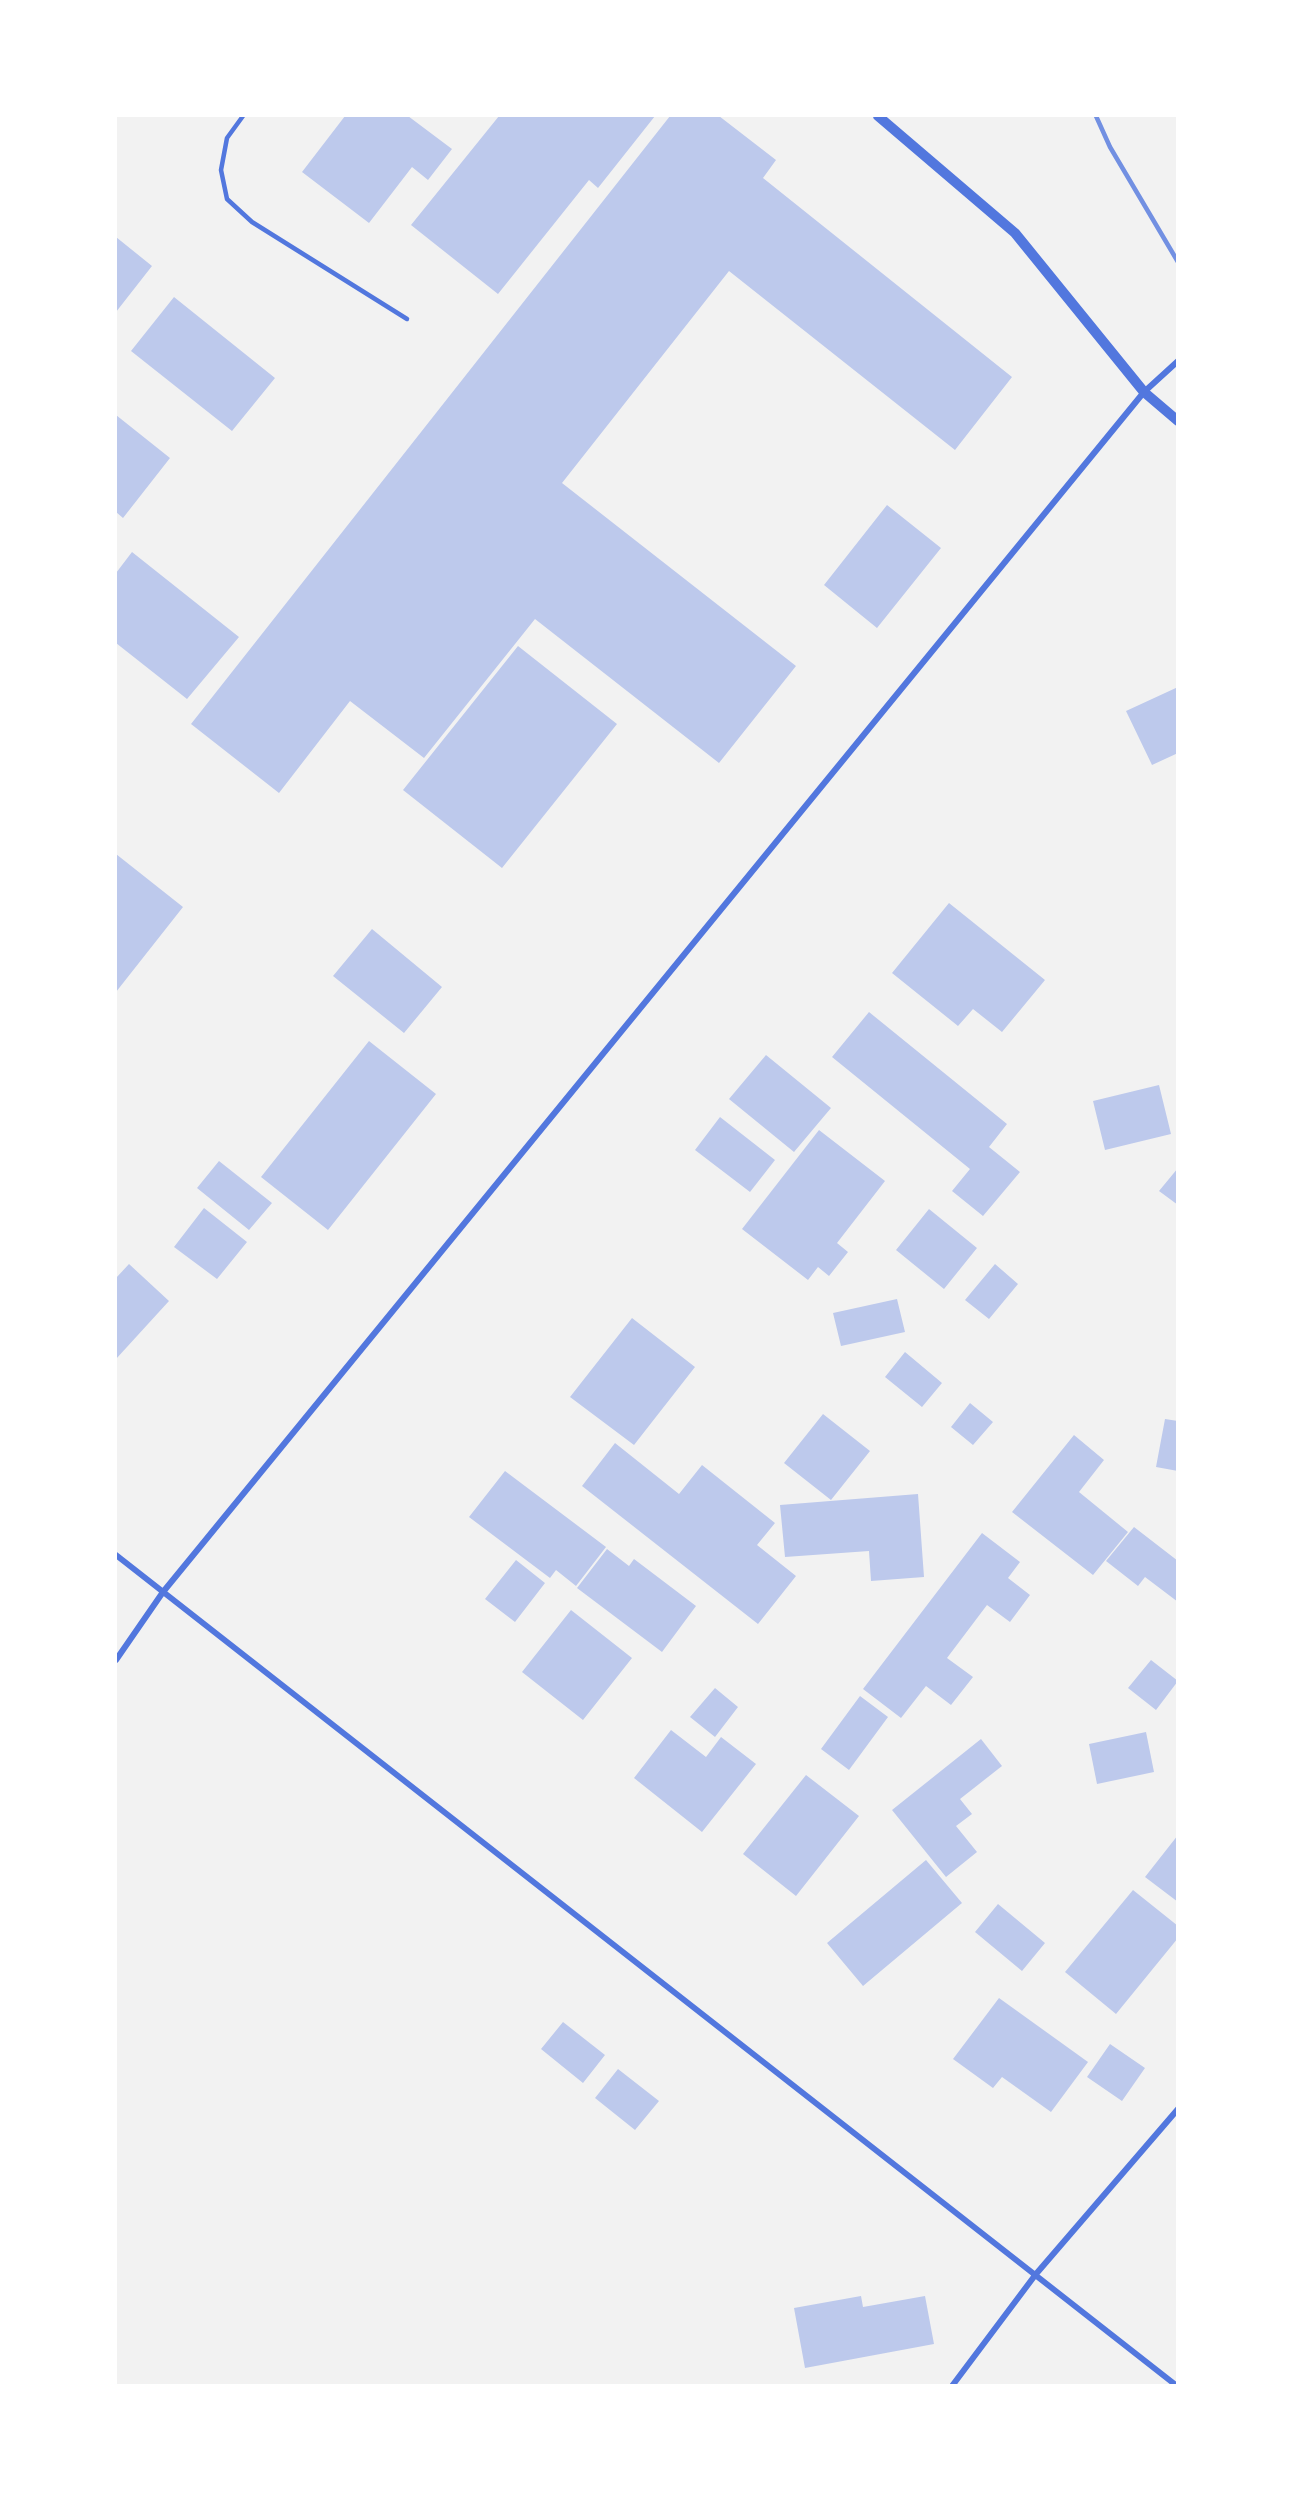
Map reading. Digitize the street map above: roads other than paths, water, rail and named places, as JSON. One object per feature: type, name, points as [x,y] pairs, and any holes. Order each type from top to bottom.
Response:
[{"type":"street","points":[[878,116],[1015,233],[1144,392],[1178,421]]},
{"type":"street","points":[[116,1660],[163,1592],[1144,392],[1178,361]]},
{"type":"street","points":[[116,1555],[1177,2385]]},
{"type":"street","points":[[952,2385],[1036,2274],[1178,2109]]},
{"type":"lane","points":[[243,116],[227,138],[220,170],[226,199],[252,222],[407,319]]},
{"type":"railway","points":[[1096,116],[1110,147],[1178,262]]}]
